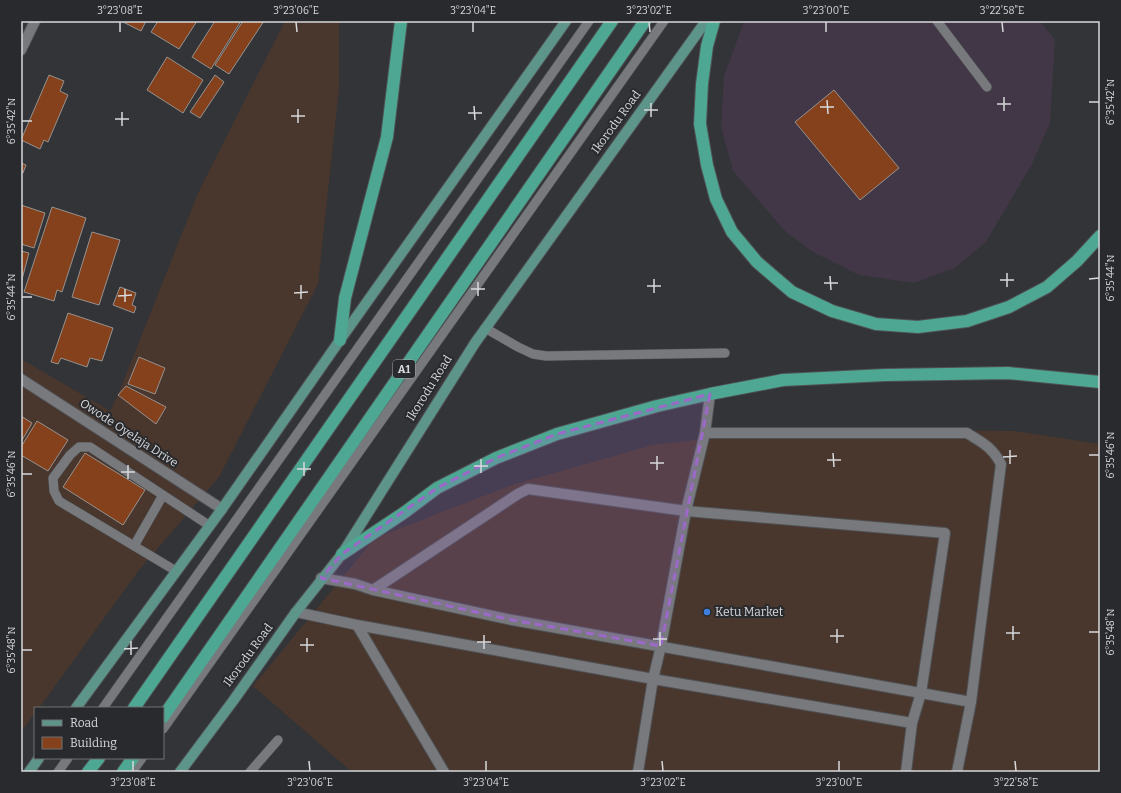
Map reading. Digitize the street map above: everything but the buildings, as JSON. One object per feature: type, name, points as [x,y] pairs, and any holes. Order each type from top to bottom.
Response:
[{"type":"highway","points":[[340,340],[345,298],[387,137],[401,21]]},
{"type":"highway","name":"A1","points":[[135,707],[612,21]]},
{"type":"highway","name":"A1","points":[[164,716],[645,21]]},
{"type":"highway","points":[[714,21],[707,46],[702,84],[700,124],[707,165],[716,199],[732,232],[757,262],[792,292],[832,311],[876,324],[918,327],[967,321],[1009,307],[1047,286],[1077,261],[1100,236]]},
{"type":"highway","points":[[342,554],[405,512],[437,488],[496,458],[557,434],[657,406],[783,380],[885,375],[1008,373],[1100,382]]},
{"type":"highway","points":[[88,772],[98,759]]},
{"type":"highway","points":[[123,772],[132,759]]},
{"type":"main road","points":[[77,707],[210,526],[566,21]]},
{"type":"main road","name":"Ikorodu Road","points":[[180,772],[321,578],[342,554],[470,349],[706,21]]},
{"type":"main road","points":[[29,772],[38,759]]},
{"type":"street","points":[[21,50],[35,21]]},
{"type":"street","name":"Owode Oyelaja Drive","points":[[21,379],[222,509]]},
{"type":"street","points":[[638,772],[653,679],[661,646],[686,511],[705,433],[710,394]]},
{"type":"street","points":[[705,433],[967,433],[984,443],[995,454],[1001,464],[971,702],[957,772]]},
{"type":"street","points":[[373,590],[518,494],[528,489],[686,511],[945,533],[921,693],[912,723],[906,772]]},
{"type":"street","points":[[321,578],[355,584],[373,590],[512,620],[971,702]]},
{"type":"street","points":[[296,612],[357,626],[653,679],[912,723]]},
{"type":"street","points":[[357,626],[444,772]]},
{"type":"lane","points":[[104,707],[500,149],[589,21]]},
{"type":"lane","points":[[164,728],[664,21]]},
{"type":"lane","points":[[937,21],[987,87]]},
{"type":"lane","points":[[485,328],[523,350],[533,354],[546,356],[725,353]]},
{"type":"lane","points":[[176,572],[59,501],[54,491],[53,478],[79,447],[90,448],[210,526]]},
{"type":"lane","points":[[134,546],[163,495]]},
{"type":"lane","points":[[250,772],[278,740]]},
{"type":"lane","points":[[58,772],[67,759]]},
{"type":"lane","points":[[132,772],[141,759]]},
{"type":"highlighted area","points":[[710,394],[661,646],[512,620],[321,578],[342,554],[437,488],[496,458],[557,434]]},
{"type":"shaded area","points":[[285,21],[339,21],[339,88],[318,284],[219,477],[139,570],[40,707],[34,707],[34,714],[21,732],[21,359],[110,411],[118,395],[198,193]]},
{"type":"shaded area","points":[[744,21],[1040,21],[1055,40],[1050,123],[1032,164],[986,242],[955,268],[914,283],[859,275],[813,252],[786,232],[733,171],[721,127],[724,76]]},
{"type":"shaded area","name":"Ketu Market","points":[[791,429],[1015,431],[1100,444],[1100,772],[352,772],[253,686],[375,538],[512,485],[653,445]]},
{"type":"place","name":"Ketu Market","points":[[707,612]]}]
